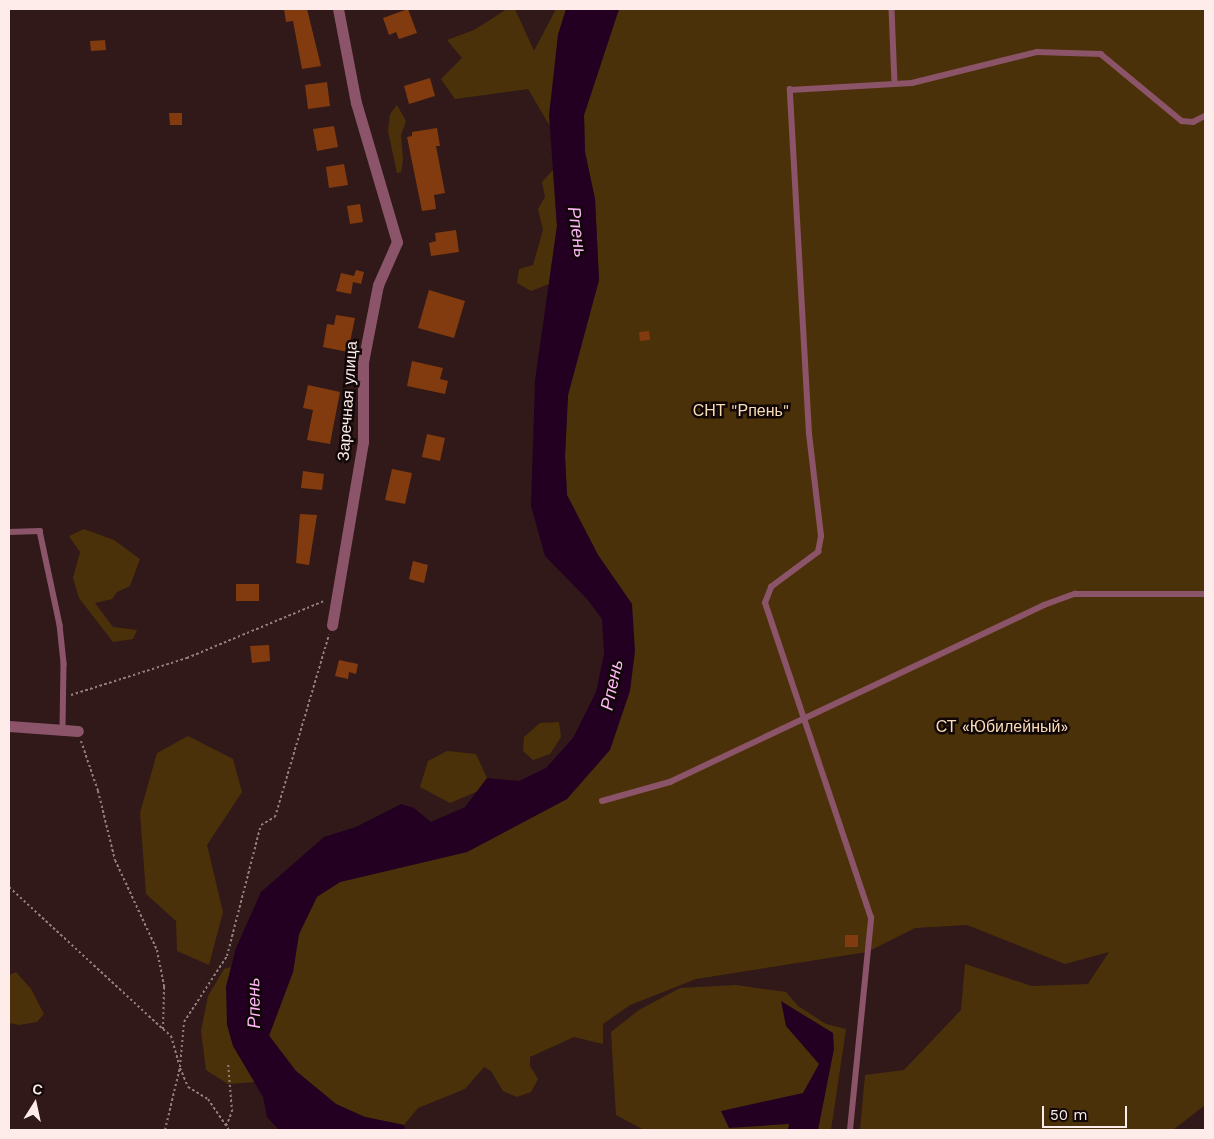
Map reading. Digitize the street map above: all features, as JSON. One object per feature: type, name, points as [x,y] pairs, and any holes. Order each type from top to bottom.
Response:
[{"type":"street","name":"Заречная улица","points":[[332,625],[364,442],[363,362],[378,285],[397,242],[356,103],[338,9]]},
{"type":"street","points":[[9,726],[78,731]]},
{"type":"lane","points":[[892,9],[895,84]]},
{"type":"lane","points":[[850,1130],[871,918],[765,603],[772,587],[818,552],[821,536],[810,434],[790,90],[912,83],[1037,52],[1101,54],[1182,121],[1193,122],[1205,116]]},
{"type":"lane","points":[[9,532],[40,531],[60,625],[64,696],[63,730]]},
{"type":"lane","points":[[602,801],[670,782],[747,743],[805,721],[1044,605],[1075,594],[1205,594]]},
{"type":"path","points":[[64,696],[187,658],[338,596]]},
{"type":"path","points":[[165,1130],[180,1067],[184,1022],[227,956],[262,825],[275,817],[332,625]]},
{"type":"path","points":[[78,731],[98,791],[115,860],[157,950],[164,987],[163,1029]]},
{"type":"path","points":[[9,887],[171,1036],[188,1088],[208,1099],[228,1130]]},
{"type":"path","points":[[226,1126],[232,1112],[228,1062]]},
{"type":"green space","points":[[507,9],[515,9],[534,51],[556,9],[566,9],[558,35],[550,126],[528,89],[455,99],[441,79],[462,58],[447,40],[474,30]]},
{"type":"green space","name":"СТ «Юбилейный»","points":[[619,9],[1205,9],[1205,1105],[1173,1130],[860,1130],[865,1075],[904,1070],[961,1010],[965,964],[1032,986],[1088,984],[1109,952],[1065,964],[967,925],[915,928],[867,952],[696,979],[630,1005],[603,1024],[603,1044],[574,1037],[530,1057],[530,1066],[538,1079],[531,1092],[517,1097],[503,1091],[491,1071],[484,1067],[465,1089],[418,1108],[404,1125],[365,1117],[336,1104],[296,1071],[269,1035],[293,972],[299,934],[317,896],[340,882],[467,852],[567,799],[632,604],[598,555],[567,495],[565,456],[568,395],[599,280],[595,199],[585,152],[584,115]]},
{"type":"green space","points":[[397,105],[406,121],[401,135],[403,160],[401,172],[397,173],[388,131],[390,114]]},
{"type":"green space","points":[[553,170],[557,226],[549,284],[531,291],[517,283],[519,269],[533,265],[543,230],[538,209],[545,197],[542,182]]},
{"type":"green space","points":[[84,529],[114,540],[140,559],[130,586],[117,592],[112,599],[95,603],[113,627],[137,630],[133,639],[113,642],[79,598],[73,578],[80,552],[69,536]]},
{"type":"green space","points":[[559,722],[561,737],[550,754],[533,760],[523,751],[524,737],[540,723]]},
{"type":"green space","points":[[188,736],[233,759],[242,792],[207,845],[223,912],[209,965],[177,951],[176,921],[146,894],[140,813],[157,753]]},
{"type":"green space","points":[[447,751],[476,754],[487,778],[478,791],[450,803],[420,787],[428,761]]},
{"type":"green space","points":[[231,967],[226,987],[255,1082],[228,1084],[206,1070],[201,1031],[208,996],[224,969]]},
{"type":"green space","points":[[16,972],[31,989],[44,1014],[37,1022],[19,1025],[9,1023],[9,975]]},
{"type":"green space","points":[[736,985],[786,992],[798,1006],[826,1024],[846,1029],[831,1130],[644,1130],[616,1115],[611,1032],[639,1010],[680,988]]},
{"type":"water","name":"Рпень","points":[[566,9],[619,9],[584,115],[585,152],[595,199],[599,280],[568,395],[565,456],[567,495],[598,555],[632,604],[635,651],[630,691],[610,750],[567,799],[467,852],[340,882],[317,897],[299,934],[293,972],[269,1036],[296,1071],[336,1104],[365,1117],[404,1125],[405,1130],[279,1130],[267,1117],[263,1097],[233,1046],[227,1025],[226,987],[236,948],[261,892],[324,837],[356,827],[401,804],[414,808],[431,822],[465,807],[487,778],[519,781],[546,768],[573,738],[596,692],[604,654],[602,619],[587,599],[545,556],[531,506],[535,380],[557,226],[549,115],[558,35]]},
{"type":"water","points":[[781,1001],[833,1033],[834,1049],[818,1130],[788,1130],[789,1124],[729,1128],[721,1111],[803,1093],[819,1064],[786,1026]]},
{"type":"building","points":[[284,9],[307,9],[321,66],[302,69],[293,21],[286,22]]},
{"type":"building","points":[[408,9],[417,33],[399,39],[396,32],[389,35],[383,18]]},
{"type":"building","points":[[105,40],[106,50],[91,51],[90,41]]},
{"type":"building","points":[[430,78],[435,96],[409,104],[404,86]]},
{"type":"building","points":[[327,82],[330,106],[308,109],[305,85]]},
{"type":"building","points":[[169,113],[182,113],[182,125],[170,125]]},
{"type":"building","points":[[334,126],[338,147],[317,151],[313,129]]},
{"type":"building","points":[[437,128],[440,146],[436,146],[445,193],[434,195],[436,209],[422,211],[407,137],[412,136],[412,132]]},
{"type":"building","points":[[344,164],[348,185],[329,188],[326,167]]},
{"type":"building","points":[[360,204],[363,222],[350,224],[347,206]]},
{"type":"building","points":[[456,230],[459,252],[431,256],[429,243],[436,241],[435,233]]},
{"type":"building","points":[[356,270],[364,272],[361,284],[353,282],[351,294],[336,291],[341,273],[354,276]]},
{"type":"building","points":[[429,290],[465,301],[454,338],[418,328]]},
{"type":"building","points":[[336,315],[355,318],[348,352],[323,347],[327,324],[334,325]]},
{"type":"building","points":[[649,331],[650,340],[640,341],[639,332]]},
{"type":"building","points":[[412,361],[443,368],[440,379],[448,381],[445,394],[407,386]]},
{"type":"building","points":[[308,385],[340,392],[330,444],[307,440],[313,410],[303,408]]},
{"type":"building","points":[[427,434],[445,438],[440,461],[422,457]]},
{"type":"building","points":[[392,469],[412,473],[405,504],[385,500]]},
{"type":"building","points":[[303,471],[324,474],[322,490],[301,488]]},
{"type":"building","points":[[300,514],[317,515],[309,565],[296,563]]},
{"type":"building","points":[[413,561],[428,565],[424,583],[409,579]]},
{"type":"building","points":[[236,584],[259,584],[259,601],[236,601]]},
{"type":"building","points":[[269,645],[270,661],[252,663],[250,646]]},
{"type":"building","points":[[339,660],[358,664],[356,674],[349,672],[348,679],[335,676]]},
{"type":"building","points":[[845,935],[858,935],[858,947],[845,947]]},
{"type":"park label","name":"СНТ \"Рпень\"","points":[[741,411]]}]
